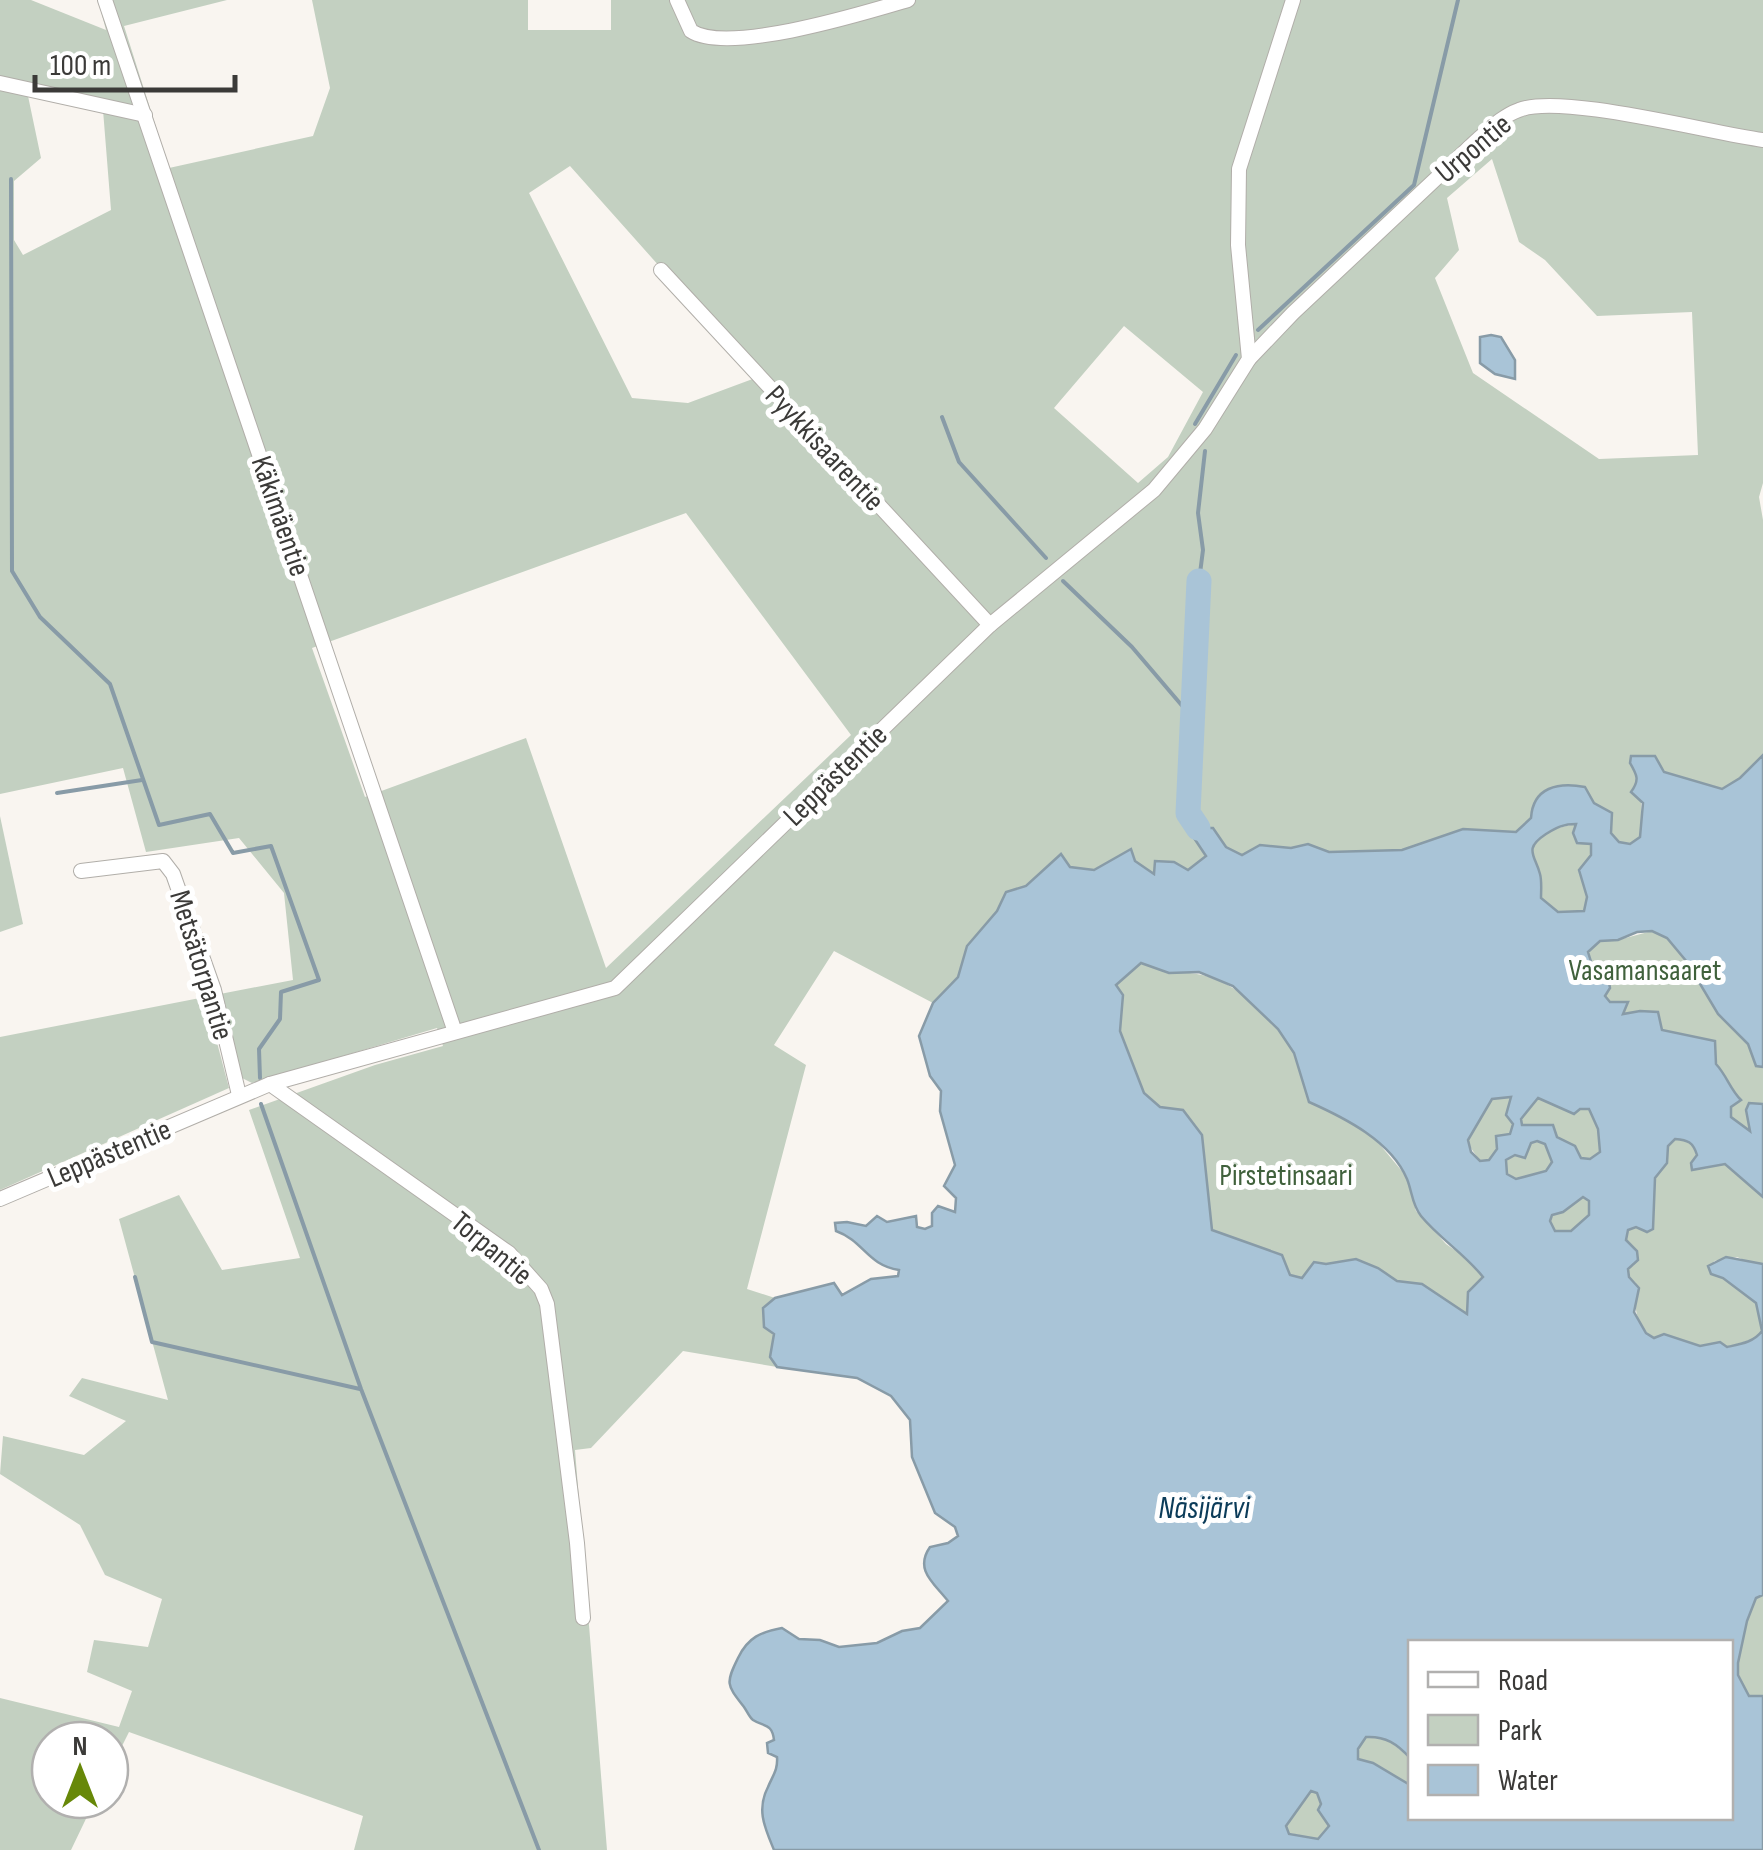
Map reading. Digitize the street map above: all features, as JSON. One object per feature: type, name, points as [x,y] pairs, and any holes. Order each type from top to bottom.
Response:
[{"type":"street","name":"Käkimäentie","points":[[105,0],[455,1032]]},
{"type":"street","points":[[110,21],[122,0]]},
{"type":"street","points":[[677,0],[691,32],[710,40],[758,36],[908,0]]},
{"type":"street","points":[[1249,359],[1238,245],[1239,170],[1292,0]]},
{"type":"street","points":[[0,83],[145,115]]},
{"type":"street","name":"Urpontie","points":[[1249,359],[1476,141],[1502,118],[1520,109],[1558,105],[1763,140]]},
{"type":"street","name":"Pyykkisaarentie","points":[[661,270],[990,624]]},
{"type":"street","name":"Leppästentie","points":[[0,1199],[270,1084],[615,988],[990,624],[1154,490],[1205,429],[1249,359]]},
{"type":"street","name":"Metsätorpantie","points":[[81,872],[163,862],[173,874],[214,990],[239,1095]]},
{"type":"street","name":"Torpantie","points":[[270,1084],[508,1254],[541,1289],[549,1320],[582,1618]]},
{"type":"green space","name":"Vasamansaaret","points":[[0,0],[31,0],[106,30],[98,0],[227,0],[124,26],[169,168],[313,136],[330,88],[312,0],[528,0],[528,30],[611,30],[611,0],[1763,0],[1763,483],[1759,497],[1763,520],[1763,755],[1740,778],[1722,789],[1630,763],[1638,780],[1641,808],[1640,837],[1630,844],[1619,842],[1611,833],[1612,813],[1593,803],[1584,787],[1553,829],[1576,824],[1591,844],[1592,855],[1580,870],[1587,897],[1584,911],[1618,940],[1652,931],[1667,938],[1687,962],[1718,1014],[1748,1044],[1755,1065],[1763,1067],[1763,1104],[1750,1103],[1746,1110],[1751,1132],[1730,1117],[1703,1169],[1725,1164],[1763,1197],[1763,1264],[1737,1257],[1714,1261],[1711,1274],[1723,1278],[1756,1303],[1762,1331],[1757,1338],[1727,1347],[1720,1342],[1700,1346],[1664,1334],[1654,1338],[1647,1333],[1637,1314],[1636,1283],[1629,1277],[1628,1269],[1634,1265],[1637,1251],[1626,1240],[1628,1230],[1637,1227],[1646,1232],[1655,1205],[1655,1179],[1600,1152],[1590,1159],[1552,1163],[1546,1171],[1516,1179],[1489,1160],[1480,1161],[1259,846],[1242,855],[1226,848],[1206,856],[1188,870],[1174,862],[1156,861],[1155,875],[1134,861],[1130,849],[1094,870],[1070,867],[1061,854],[1026,886],[1006,892],[997,911],[967,946],[958,977],[933,1003],[834,951],[774,1045],[806,1065],[747,1289],[775,1298],[763,1308],[774,1333],[770,1357],[777,1367],[683,1351],[591,1448],[575,1450],[607,1850],[354,1850],[363,1816],[130,1732],[130,1720],[122,1720],[132,1691],[87,1672],[94,1640],[148,1647],[162,1599],[105,1575],[80,1525],[0,1474],[3,1436],[84,1455],[126,1421],[69,1396],[82,1378],[168,1400],[119,1219],[179,1195],[222,1270],[300,1258],[249,1110],[375,1065],[443,1046],[437,1028],[252,1083],[240,1077],[220,994],[293,980],[284,893],[239,838],[146,852],[123,768],[0,794]],"holes":[[[28,96],[103,110],[111,210],[23,255],[14,240],[14,181],[41,158]],[[1492,159],[1519,242],[1545,260],[1597,316],[1692,312],[1698,455],[1599,459],[1473,373],[1435,278],[1459,250],[1447,198]],[[570,166],[758,377],[688,403],[632,398],[529,193]],[[1124,326],[1203,392],[1168,457],[1138,483],[1054,408]],[[686,513],[851,735],[606,968],[526,738],[365,797],[312,648]]]},
{"type":"green space","points":[[0,816],[23,924],[0,932]]},
{"type":"green space","name":"Pirstetinsaari","points":[[1141,963],[1209,977],[1248,1000],[1283,983],[1352,1124],[1376,1140],[1406,1176],[1416,1211],[1483,1277],[1467,1315],[1422,1284],[1397,1281],[1356,1259],[1314,1262],[1302,1279],[1290,1275],[1282,1255],[1212,1230],[1202,1135],[1183,1110],[1160,1107],[1144,1093],[1120,1031],[1123,995],[1115,985]]},
{"type":"green space","points":[[205,997],[229,1088],[0,1190],[0,1037]]},
{"type":"green space","points":[[1583,1197],[1589,1201],[1589,1214],[1571,1231],[1555,1231],[1549,1221],[1552,1215]]},
{"type":"green space","points":[[1763,1595],[1763,1696],[1749,1696],[1739,1676],[1738,1656],[1753,1605]]},
{"type":"green space","points":[[0,1698],[90,1720],[30,1720],[30,1820],[85,1820],[71,1850],[0,1850]]},
{"type":"green space","points":[[1366,1737],[1387,1739],[1408,1756],[1408,1784],[1373,1763],[1358,1759],[1360,1743]]},
{"type":"green space","points":[[1311,1791],[1317,1793],[1329,1827],[1318,1839],[1289,1833],[1286,1826]]},
{"type":"water","points":[[1480,337],[1501,337],[1515,360],[1515,379],[1495,374],[1480,363]]},
{"type":"water","name":"Näsijärvi","points":[[1763,755],[1763,1067],[1756,1066],[1748,1044],[1718,1014],[1687,962],[1667,938],[1652,931],[1637,932],[1618,940],[1600,941],[1588,952],[1593,968],[1608,977],[1610,988],[1605,996],[1610,1002],[1628,1002],[1623,1014],[1658,1012],[1662,1030],[1715,1041],[1716,1064],[1741,1100],[1731,1107],[1731,1117],[1750,1131],[1746,1110],[1749,1103],[1763,1104],[1763,1197],[1725,1164],[1692,1170],[1691,1163],[1697,1155],[1694,1147],[1675,1139],[1668,1146],[1667,1163],[1655,1178],[1653,1229],[1628,1230],[1626,1240],[1637,1251],[1638,1260],[1628,1269],[1629,1277],[1639,1288],[1634,1312],[1646,1333],[1654,1338],[1664,1334],[1700,1346],[1720,1342],[1727,1347],[1755,1338],[1762,1331],[1756,1303],[1723,1278],[1711,1274],[1708,1266],[1726,1257],[1763,1264],[1763,1595],[1756,1598],[1747,1621],[1738,1675],[1749,1696],[1763,1696],[1763,1850],[774,1850],[762,1811],[777,1757],[768,1753],[767,1743],[774,1740],[771,1731],[752,1719],[731,1689],[731,1674],[742,1651],[756,1637],[782,1628],[799,1639],[820,1640],[839,1647],[877,1643],[902,1631],[920,1628],[948,1601],[928,1576],[926,1555],[930,1547],[958,1536],[955,1527],[935,1513],[912,1457],[910,1420],[891,1396],[857,1378],[777,1367],[770,1357],[774,1334],[764,1327],[763,1308],[775,1298],[834,1283],[842,1295],[871,1279],[898,1276],[899,1270],[880,1263],[836,1231],[835,1223],[866,1226],[877,1216],[887,1222],[916,1216],[917,1227],[925,1229],[932,1226],[932,1213],[938,1206],[955,1212],[956,1198],[944,1186],[955,1165],[940,1111],[941,1091],[930,1076],[919,1036],[933,1003],[958,977],[967,946],[997,911],[1006,892],[1026,886],[1061,854],[1070,867],[1094,870],[1131,849],[1135,861],[1154,874],[1155,861],[1174,862],[1188,870],[1206,856],[1194,838],[1198,828],[1213,828],[1226,847],[1242,855],[1260,845],[1291,848],[1308,844],[1329,852],[1402,850],[1463,829],[1516,832],[1531,818],[1536,799],[1542,793],[1565,785],[1585,787],[1594,803],[1612,813],[1611,833],[1619,842],[1630,844],[1640,837],[1643,803],[1631,792],[1636,778],[1631,756],[1655,756],[1664,772],[1722,789],[1740,778]],"holes":[[[1576,824],[1573,833],[1577,843],[1591,844],[1591,855],[1579,870],[1587,897],[1584,911],[1558,912],[1541,898],[1541,877],[1533,848],[1546,834]],[[1141,963],[1169,973],[1199,972],[1233,986],[1278,1029],[1294,1053],[1309,1102],[1352,1123],[1390,1153],[1407,1179],[1421,1216],[1483,1277],[1468,1292],[1467,1314],[1422,1284],[1397,1281],[1356,1259],[1314,1262],[1302,1278],[1290,1275],[1282,1255],[1212,1230],[1202,1135],[1183,1110],[1160,1107],[1144,1093],[1120,1031],[1123,995],[1116,985]],[[1511,1097],[1506,1115],[1513,1124],[1510,1134],[1496,1136],[1497,1149],[1489,1160],[1480,1161],[1471,1152],[1468,1140],[1492,1099]],[[1538,1098],[1574,1114],[1589,1109],[1598,1129],[1600,1152],[1590,1159],[1581,1158],[1575,1146],[1557,1137],[1553,1125],[1522,1125],[1521,1119]],[[1531,1143],[1545,1144],[1552,1162],[1546,1171],[1516,1179],[1507,1174],[1506,1160],[1515,1155],[1525,1158]],[[1583,1197],[1589,1201],[1589,1215],[1571,1231],[1555,1231],[1550,1221],[1552,1215]],[[1311,1791],[1317,1793],[1321,1804],[1318,1810],[1329,1826],[1318,1839],[1289,1834],[1286,1826]]]},
{"type":"waterway","points":[[1258,330],[1414,185],[1458,0]]},
{"type":"waterway","points":[[11,179],[12,571],[40,617],[110,684],[159,825],[210,814],[233,853],[271,846],[319,980],[281,992],[280,1019],[259,1049],[260,1078]]},
{"type":"waterway","points":[[1195,424],[1236,355]]},
{"type":"waterway","points":[[942,417],[959,462],[1046,558]]},
{"type":"waterway","points":[[1199,581],[1203,550],[1198,513],[1205,451]]},
{"type":"waterway","points":[[1063,581],[1132,647],[1190,715]]},
{"type":"waterway","points":[[1198,828],[1188,813],[1199,581]]},
{"type":"waterway","points":[[57,793],[142,780]]},
{"type":"waterway","points":[[261,1104],[361,1389],[539,1850]]},
{"type":"waterway","points":[[135,1277],[152,1342],[360,1389]]}]
